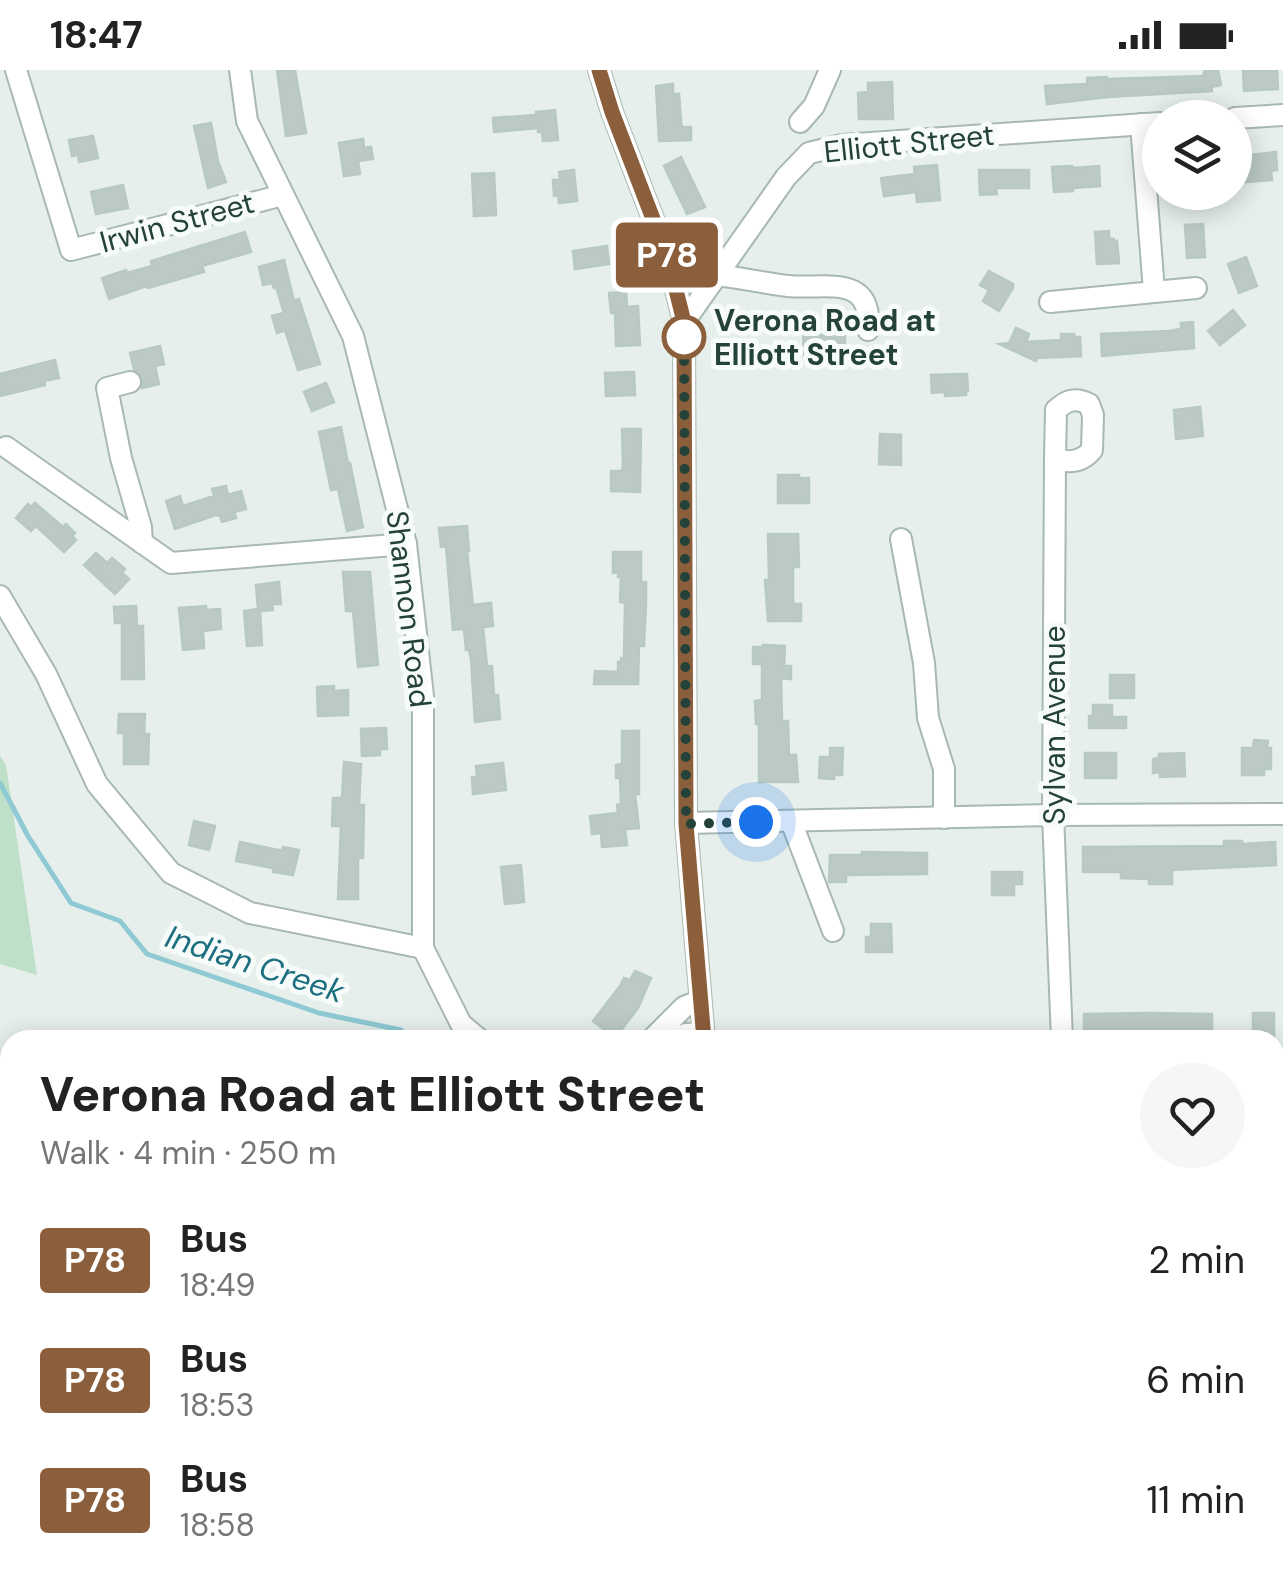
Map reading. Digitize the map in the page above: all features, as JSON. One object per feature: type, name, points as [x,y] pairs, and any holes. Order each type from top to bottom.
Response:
[{"type":"street","name":"Irwin Street","points":[[16,70],[71,250],[282,194]]},
{"type":"street","name":"Shannon Road","points":[[240,70],[247,120],[353,336],[406,544],[423,696],[423,948],[461,1024],[468,1030]]},
{"type":"street","points":[[599,70],[668,258],[684,322],[686,824],[702,1022]]},
{"type":"street","points":[[800,122],[814,106],[830,70]]},
{"type":"street","points":[[1252,117],[1283,115]]},
{"type":"street","name":"Elliott Street","points":[[684,322],[786,177],[810,153],[842,146],[1142,125]]},
{"type":"street","points":[[1152,210],[1154,291]]},
{"type":"street","points":[[717,275],[791,286],[847,287],[863,298],[868,330]]},
{"type":"street","points":[[1050,302],[1196,288]]},
{"type":"street","points":[[130,382],[107,388],[142,543]]},
{"type":"street","name":"Sylvan Avenue","points":[[1055,458],[1068,462],[1082,459],[1092,450],[1089,404],[1072,399],[1056,410],[1055,458],[1054,816],[1062,1030]]},
{"type":"street","points":[[6,448],[171,563],[406,544]]},
{"type":"street","points":[[902,539],[924,663],[928,718],[944,769],[944,818]]},
{"type":"street","points":[[0,596],[46,674],[97,784],[171,873],[250,913],[423,948]]},
{"type":"street","points":[[686,824],[1283,814]]},
{"type":"street","points":[[791,821],[833,931]]},
{"type":"street","points":[[658,1030],[684,1007],[702,1022]]},
{"type":"green space","points":[[0,756],[6,765],[37,975],[0,964]]},
{"type":"building","points":[[277,70],[295,70],[306,133],[286,136]]},
{"type":"building","points":[[1205,70],[1218,70],[1221,85],[1211,87],[1212,91],[1047,104],[1045,86],[1087,84],[1087,78],[1203,76]]},
{"type":"building","points":[[1243,70],[1277,70],[1278,89],[1244,91]]},
{"type":"building","points":[[892,82],[893,119],[859,119],[858,93],[868,92],[868,83]]},
{"type":"building","points":[[673,84],[673,94],[679,94],[682,127],[691,127],[691,140],[659,141],[656,86]]},
{"type":"building","points":[[555,110],[558,140],[543,141],[538,128],[494,132],[493,118]]},
{"type":"building","points":[[211,123],[226,182],[208,188],[194,126]]},
{"type":"building","points":[[93,136],[98,158],[79,162],[78,155],[72,156],[69,140]]},
{"type":"building","points":[[363,139],[364,148],[371,147],[373,159],[358,161],[360,174],[344,176],[339,143]]},
{"type":"building","points":[[1276,152],[1277,170],[1271,171],[1272,180],[1252,182],[1252,155]]},
{"type":"building","points":[[681,157],[705,207],[687,214],[664,166]]},
{"type":"building","points":[[937,165],[940,200],[917,202],[916,192],[884,196],[881,178],[915,174],[914,167]]},
{"type":"building","points":[[1099,166],[1100,186],[1054,192],[1052,167]]},
{"type":"building","points":[[574,170],[577,201],[559,203],[558,195],[554,196],[553,180],[560,180],[559,172]]},
{"type":"building","points":[[979,170],[1029,170],[1029,188],[996,188],[997,194],[980,195]]},
{"type":"building","points":[[494,173],[496,215],[474,216],[472,174]]},
{"type":"building","points":[[123,185],[128,208],[96,214],[91,192]]},
{"type":"building","points":[[1203,224],[1205,257],[1187,258],[1185,225]]},
{"type":"building","points":[[1109,231],[1109,239],[1117,241],[1119,263],[1097,264],[1095,232]]},
{"type":"building","points":[[245,232],[251,252],[202,266],[204,272],[109,299],[102,278],[152,266],[151,261]]},
{"type":"building","points":[[607,246],[609,264],[575,269],[573,251]]},
{"type":"building","points":[[1246,257],[1257,286],[1239,293],[1228,264]]},
{"type":"building","points":[[284,260],[294,301],[299,299],[320,364],[298,370],[285,330],[277,333],[272,316],[284,313],[276,287],[272,283],[263,285],[259,267]]},
{"type":"building","points":[[989,271],[1013,284],[999,311],[983,301],[989,290],[980,285]]},
{"type":"building","points":[[626,292],[627,307],[638,306],[640,345],[616,346],[615,313],[611,313],[609,293]]},
{"type":"building","points":[[1233,310],[1245,325],[1220,345],[1208,331]]},
{"type":"building","points":[[1193,322],[1194,348],[1102,356],[1101,334],[1169,331],[1181,329],[1181,323]]},
{"type":"building","points":[[803,328],[818,328],[819,335],[845,334],[845,352],[819,353],[820,360],[804,361]]},
{"type":"building","points":[[1016,328],[1029,334],[1026,342],[1061,340],[1061,334],[1074,334],[1080,337],[1081,356],[1036,361],[999,344],[1009,343]]},
{"type":"building","points":[[160,346],[164,364],[155,366],[159,384],[142,388],[143,378],[134,369],[130,353]]},
{"type":"building","points":[[55,360],[59,378],[0,396],[0,374]]},
{"type":"building","points":[[634,372],[635,395],[606,396],[605,373]]},
{"type":"building","points":[[967,374],[966,395],[932,393],[931,375]]},
{"type":"building","points":[[326,383],[334,402],[312,411],[304,392]]},
{"type":"building","points":[[1200,407],[1203,436],[1176,439],[1174,410]]},
{"type":"building","points":[[341,427],[363,527],[347,531],[338,489],[331,490],[319,432]]},
{"type":"building","points":[[622,429],[641,429],[640,492],[611,491],[611,471],[622,471]]},
{"type":"building","points":[[880,434],[901,435],[901,465],[879,464]]},
{"type":"building","points":[[778,475],[809,478],[809,503],[778,503]]},
{"type":"building","points":[[226,486],[228,495],[241,491],[246,509],[234,512],[236,518],[222,522],[216,515],[175,529],[166,501],[180,496],[183,506],[214,496],[212,489]]},
{"type":"building","points":[[35,503],[75,533],[72,536],[76,540],[64,552],[36,526],[31,531],[16,518],[28,504],[31,507]]},
{"type":"building","points":[[467,526],[473,605],[491,603],[493,626],[483,627],[487,666],[492,666],[500,719],[475,722],[471,659],[464,629],[453,630],[446,546],[441,547],[439,528]]},
{"type":"building","points":[[768,534],[798,534],[799,567],[793,567],[793,604],[801,604],[801,621],[768,621]]},
{"type":"building","points":[[613,552],[641,552],[646,603],[638,684],[594,684],[595,671],[618,672],[618,662],[624,658],[625,603],[620,602],[621,577],[618,572],[613,573]]},
{"type":"building","points":[[96,553],[107,563],[112,558],[125,569],[122,573],[129,579],[115,594],[84,565]]},
{"type":"building","points":[[343,572],[370,572],[378,665],[358,667],[353,611],[346,611]]},
{"type":"building","points":[[279,582],[281,604],[272,604],[273,610],[260,611],[262,645],[247,646],[244,611],[258,609],[256,585]]},
{"type":"building","points":[[136,606],[137,626],[143,626],[144,679],[122,679],[122,623],[115,623],[114,607]]},
{"type":"building","points":[[206,606],[206,610],[220,609],[221,629],[203,631],[204,648],[183,650],[179,608]]},
{"type":"building","points":[[785,646],[784,666],[791,666],[791,679],[781,678],[782,721],[788,721],[789,755],[796,755],[798,782],[759,782],[755,701],[762,700],[762,664],[753,664],[753,647]]},
{"type":"building","points":[[1110,675],[1134,675],[1134,698],[1110,698]]},
{"type":"building","points":[[334,686],[334,691],[348,690],[348,715],[318,716],[317,687]]},
{"type":"building","points":[[1093,705],[1112,705],[1112,717],[1126,717],[1126,728],[1089,728]]},
{"type":"building","points":[[119,714],[145,714],[148,764],[124,764],[124,733],[118,733]]},
{"type":"building","points":[[386,728],[387,749],[380,749],[380,755],[362,756],[361,729]]},
{"type":"building","points":[[622,731],[639,731],[639,794],[635,794],[639,828],[625,829],[627,845],[602,847],[601,833],[592,834],[590,816],[618,813],[620,778],[616,778],[616,765],[622,764]]},
{"type":"building","points":[[1254,740],[1268,741],[1271,769],[1264,769],[1264,775],[1242,775],[1242,748],[1253,748]]},
{"type":"building","points":[[830,748],[843,748],[842,775],[819,778],[820,757],[830,757]]},
{"type":"building","points":[[1085,753],[1116,753],[1116,778],[1085,778]]},
{"type":"building","points":[[1184,753],[1185,776],[1160,777],[1160,772],[1153,773],[1153,759],[1159,758],[1159,754]]},
{"type":"building","points":[[344,762],[361,764],[363,858],[358,858],[358,899],[338,899],[341,826],[332,826],[333,798],[342,798]]},
{"type":"building","points":[[503,763],[506,790],[473,794],[476,766]]},
{"type":"building","points":[[194,821],[215,826],[209,850],[189,845]]},
{"type":"building","points":[[1224,841],[1275,842],[1276,865],[1172,870],[1172,884],[1121,878],[1121,872],[1083,872],[1083,847],[1224,846]]},
{"type":"building","points":[[240,842],[299,850],[293,875],[236,861]]},
{"type":"building","points":[[927,853],[927,874],[846,875],[846,882],[829,882],[830,855]]},
{"type":"building","points":[[521,865],[524,902],[505,904],[501,867]]},
{"type":"building","points":[[992,872],[1022,872],[1022,884],[1014,884],[1014,895],[992,895]]},
{"type":"building","points":[[871,924],[891,924],[892,952],[866,952]]},
{"type":"building","points":[[635,971],[651,978],[638,1008],[621,1030],[605,1030],[593,1021],[624,978],[630,980]]},
{"type":"building","points":[[1253,1013],[1274,1013],[1274,1030],[1253,1030]]},
{"type":"building","points":[[1084,1014],[1212,1014],[1212,1030],[1084,1030]]},
{"type":"waterway","name":"Indian Creek","points":[[0,783],[71,903],[120,921],[147,954],[319,1013],[401,1030]]},
{"type":"bus line","name":"P78","points":[[599,70],[668,258],[684,322],[686,824],[702,1030]]},
{"type":"place","name":"Verona Road at Elliott Street","points":[[684,337]]},
{"type":"route","points":[[684,337],[684,322],[686,824],[756,822]]}]
